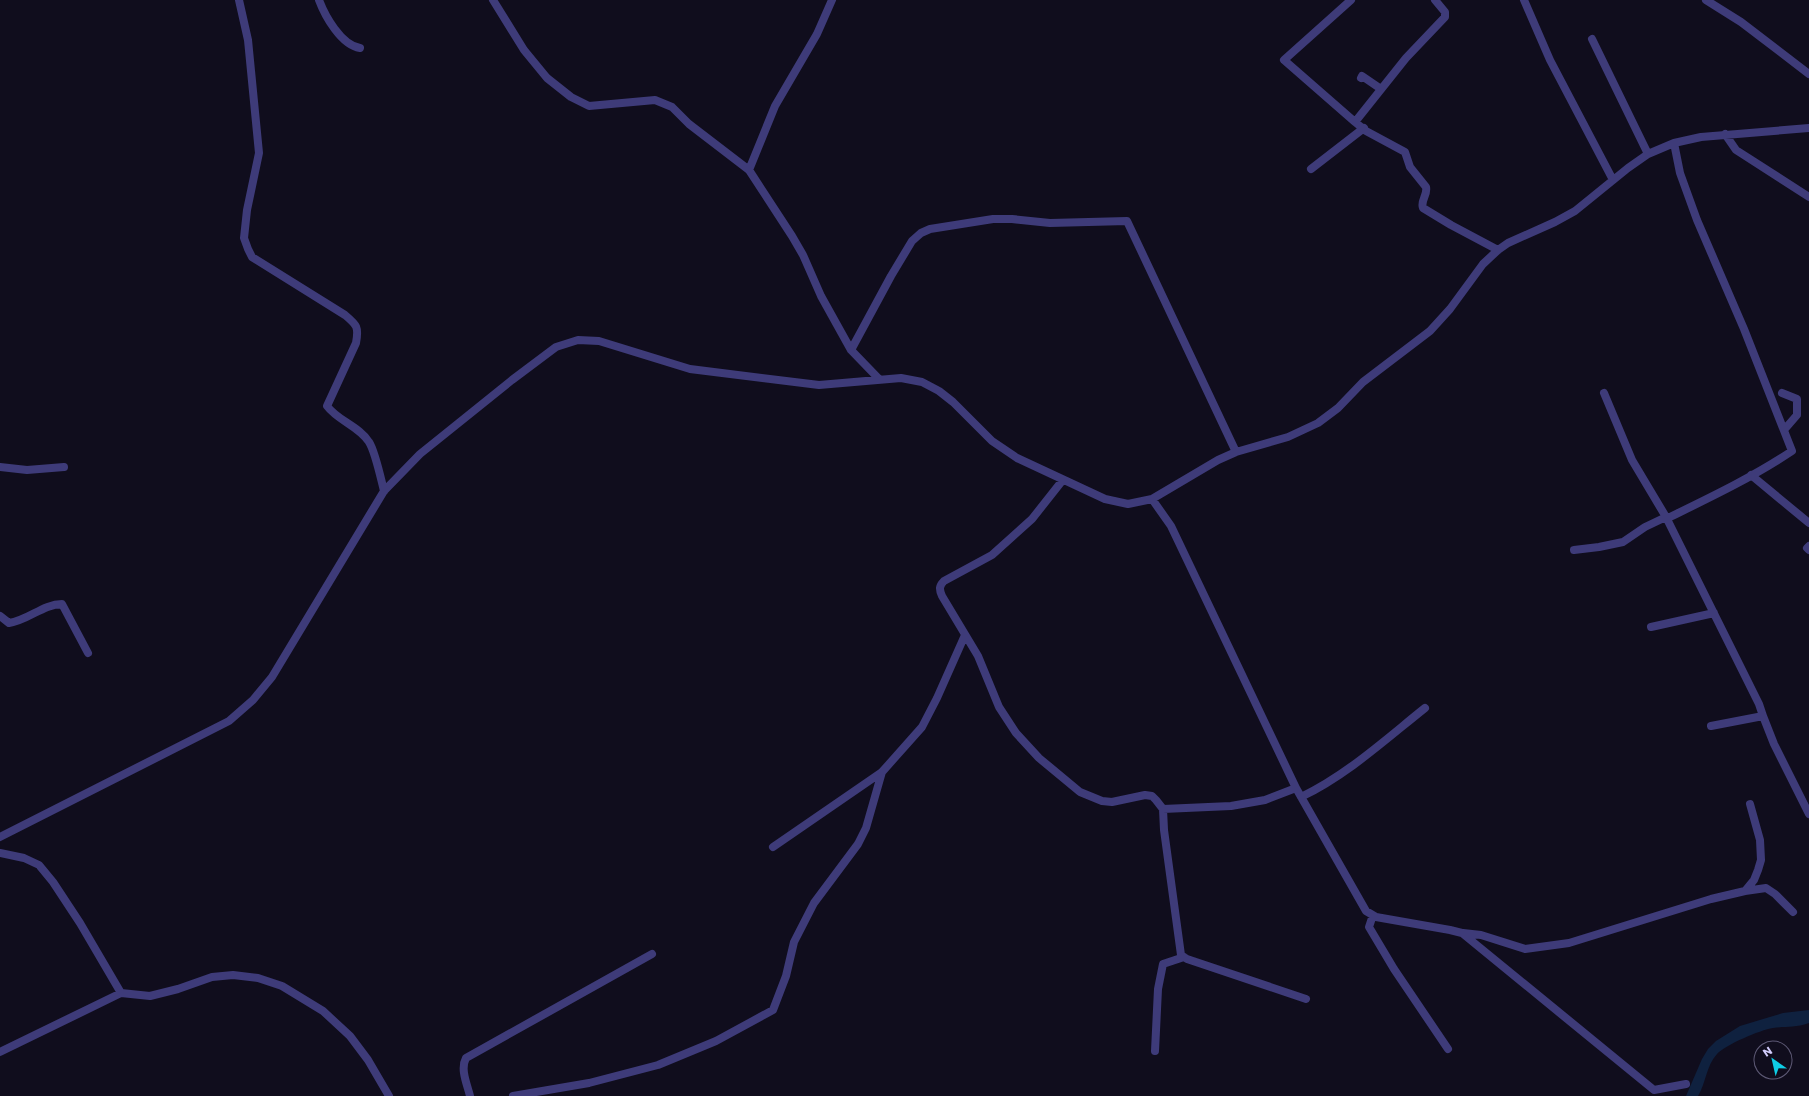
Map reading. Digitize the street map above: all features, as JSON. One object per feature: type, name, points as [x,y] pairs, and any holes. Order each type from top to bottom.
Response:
[{"type":"street","points":[[239,0],[248,40],[259,153],[247,210],[244,238],[252,257],[345,315],[356,324],[356,343],[327,406],[332,413],[358,430],[370,443],[384,491]]},
{"type":"street","points":[[319,0],[324,12],[334,28],[355,47],[360,48]]},
{"type":"street","points":[[493,0],[524,50],[547,78],[570,97],[589,106],[655,100],[672,107],[689,124],[749,170],[803,255],[821,296],[851,350],[878,379]]},
{"type":"street","points":[[749,170],[775,106],[817,34],[832,0]]},
{"type":"street","points":[[1351,0],[1284,60],[1355,122],[1405,152],[1410,168],[1427,190],[1422,203],[1423,208],[1498,250]]},
{"type":"street","points":[[1355,122],[1406,58],[1445,17],[1445,12],[1435,0]]},
{"type":"street","points":[[1524,0],[1550,60],[1613,180]]},
{"type":"street","points":[[1706,0],[1741,22],[1809,74]]},
{"type":"street","points":[[1592,39],[1648,154]]},
{"type":"street","points":[[1361,78],[1362,76],[1381,89]]},
{"type":"street","points":[[1311,169],[1364,128]]},
{"type":"street","points":[[0,837],[229,721],[253,700],[272,677],[384,491],[420,454],[512,380],[556,347],[578,340],[599,341],[690,368],[819,385],[901,378],[922,382],[939,391],[992,441],[1017,458],[1105,499],[1128,504],[1152,498],[1218,460],[1236,452],[1288,437],[1318,423],[1338,408],[1363,382],[1430,331],[1450,310],[1483,264],[1498,250],[1508,243],[1567,216],[1597,195],[1613,180],[1648,154],[1674,143],[1725,134],[1809,128]]},
{"type":"street","points":[[1725,134],[1736,150],[1809,197]]},
{"type":"street","points":[[1574,550],[1623,542],[1645,527],[1689,508],[1792,452],[1744,329],[1697,220],[1680,173],[1674,143]]},
{"type":"street","points":[[851,350],[891,276],[912,241],[922,233],[930,230],[993,219],[1012,219],[1050,223],[1127,221],[1236,452]]},
{"type":"street","points":[[1604,393],[1632,460],[1666,517],[1759,704],[1774,744],[1809,814]]},
{"type":"street","points":[[1782,393],[1797,399],[1797,415],[1784,430]]},
{"type":"street","points":[[0,467],[27,470],[64,467]]},
{"type":"street","points":[[1751,475],[1809,523]]},
{"type":"street","points":[[1062,480],[1032,519],[992,555],[944,580],[940,585],[939,591],[978,656],[999,707],[1016,733],[1039,758],[1080,792],[1096,799],[1112,802],[1145,795],[1152,796],[1163,809],[1181,955],[1306,999]]},
{"type":"street","points":[[1152,498],[1171,526],[1296,788],[1366,911],[1373,915],[1462,933],[1481,935],[1525,949],[1569,943],[1711,900],[1745,891],[1766,888],[1775,894],[1793,912]]},
{"type":"street","points":[[1809,546],[1807,548],[1809,550]]},
{"type":"street","points":[[0,616],[9,623],[21,622],[54,604],[62,604],[88,653]]},
{"type":"street","points":[[1651,627],[1714,613]]},
{"type":"street","points":[[773,847],[882,772],[922,727],[937,698],[965,635]]},
{"type":"street","points":[[1301,797],[1322,787],[1340,775],[1425,708]]},
{"type":"street","points":[[1711,726],[1763,716]]},
{"type":"street","points":[[513,1096],[589,1083],[658,1065],[716,1041],[773,1010],[786,976],[794,942],[814,903],[858,844],[866,828],[882,772]]},
{"type":"street","points":[[1163,809],[1231,806],[1265,800],[1296,788]]},
{"type":"street","points":[[1745,891],[1754,880],[1761,860],[1760,840],[1750,804]]},
{"type":"street","points":[[0,853],[24,858],[39,865],[53,882],[80,923],[121,993]]},
{"type":"street","points":[[1373,915],[1369,927],[1394,969],[1448,1049]]},
{"type":"street","points":[[1462,933],[1654,1090],[1686,1084]]},
{"type":"street","points":[[470,1096],[463,1070],[463,1063],[466,1058],[652,954]]},
{"type":"street","points":[[1155,1051],[1158,989],[1163,964],[1184,957]]},
{"type":"street","points":[[0,1052],[121,993],[150,996],[178,989],[212,977],[233,975],[258,978],[282,986],[324,1011],[350,1036],[368,1060],[389,1096]]},
{"type":"water","points":[[1809,1010],[1809,1023],[1799,1026],[1767,1029],[1743,1038],[1721,1050],[1713,1059],[1708,1069],[1703,1086],[1698,1096],[1686,1096],[1702,1059],[1708,1049],[1716,1041],[1740,1026],[1783,1013]]}]
